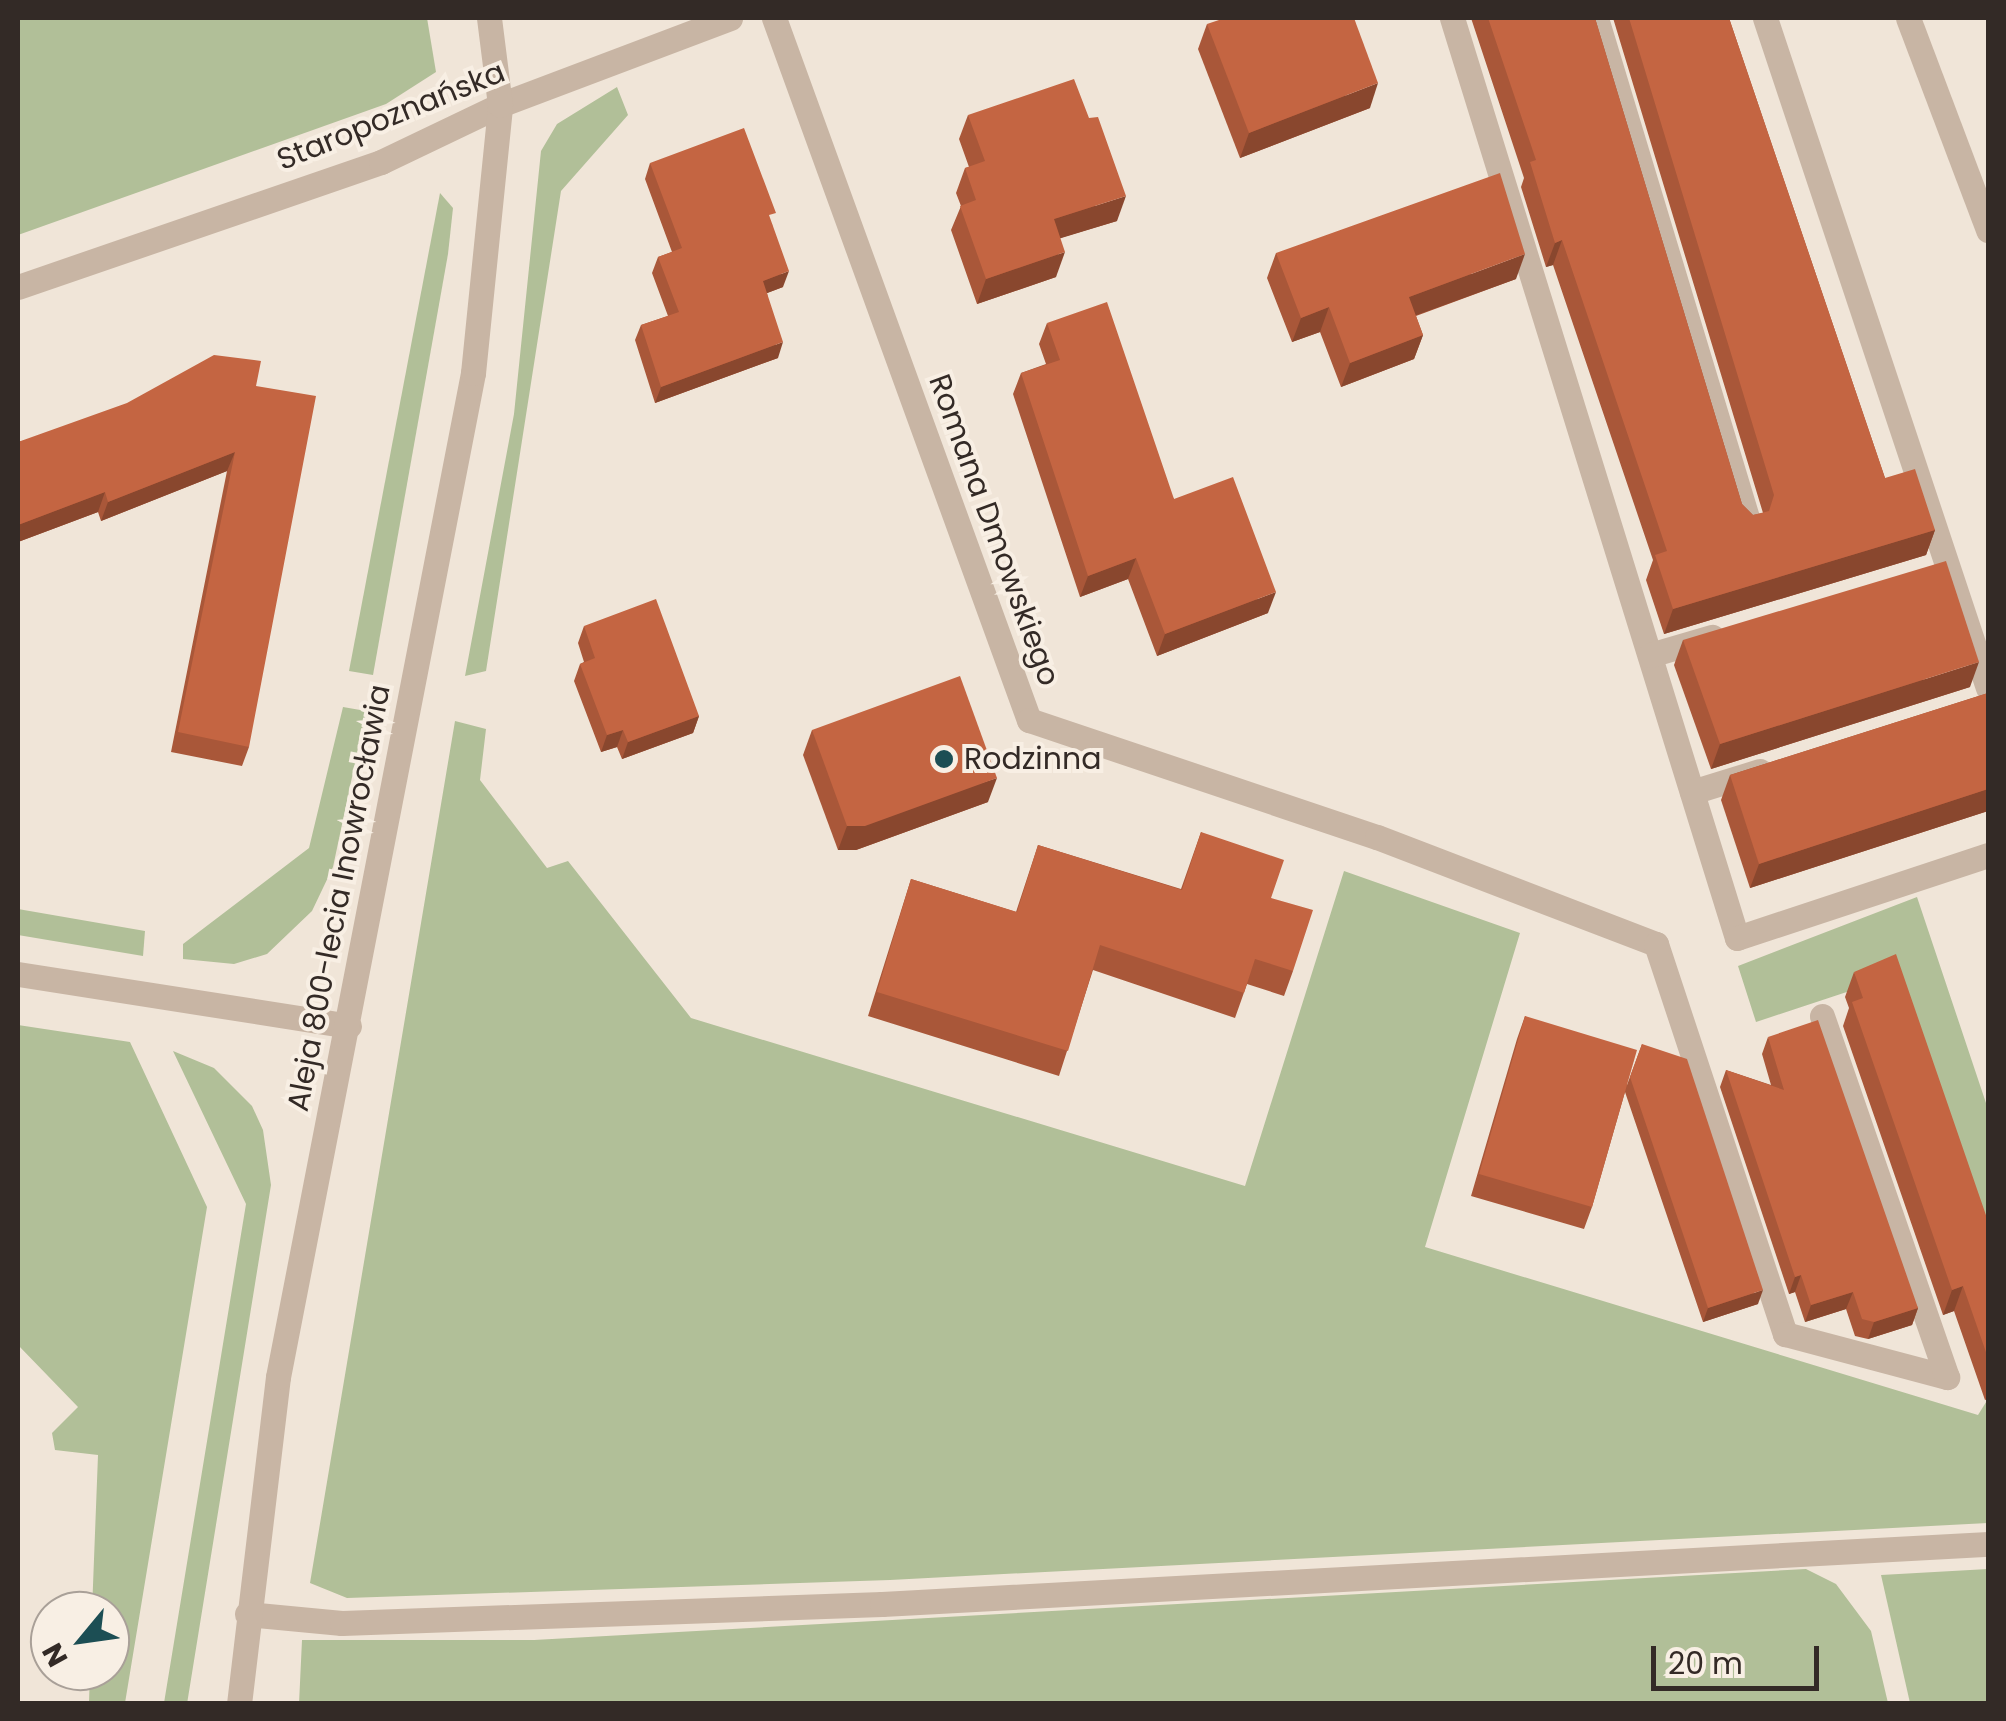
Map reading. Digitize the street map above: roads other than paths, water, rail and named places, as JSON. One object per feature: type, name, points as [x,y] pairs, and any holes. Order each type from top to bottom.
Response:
[{"type":"street","name":"Aleja 800-lecia Inowrocławia","points":[[239,1704],[278,1378],[473,373],[500,105],[489,18]]},
{"type":"street","name":"Staropoznańska","points":[[18,288],[381,162],[500,105],[730,18]]},
{"type":"street","name":"Romana Dmowskiego","points":[[774,18],[1028,720],[1377,837],[1656,944],[1784,1334],[1947,1377],[1822,1016]]},
{"type":"street","points":[[1452,18],[1737,938],[1988,854]]},
{"type":"street","points":[[1596,18],[1749,524]]},
{"type":"street","points":[[1765,18],[1982,697]]},
{"type":"street","points":[[1908,18],[1988,230]]},
{"type":"street","points":[[1650,656],[1743,627]]},
{"type":"street","points":[[1692,792],[1785,763]]},
{"type":"street","points":[[18,974],[349,1026]]},
{"type":"street","points":[[247,1614],[342,1623],[882,1604],[1988,1544]]},
{"type":"place","name":"Rodzinna","points":[[944,759]]}]
